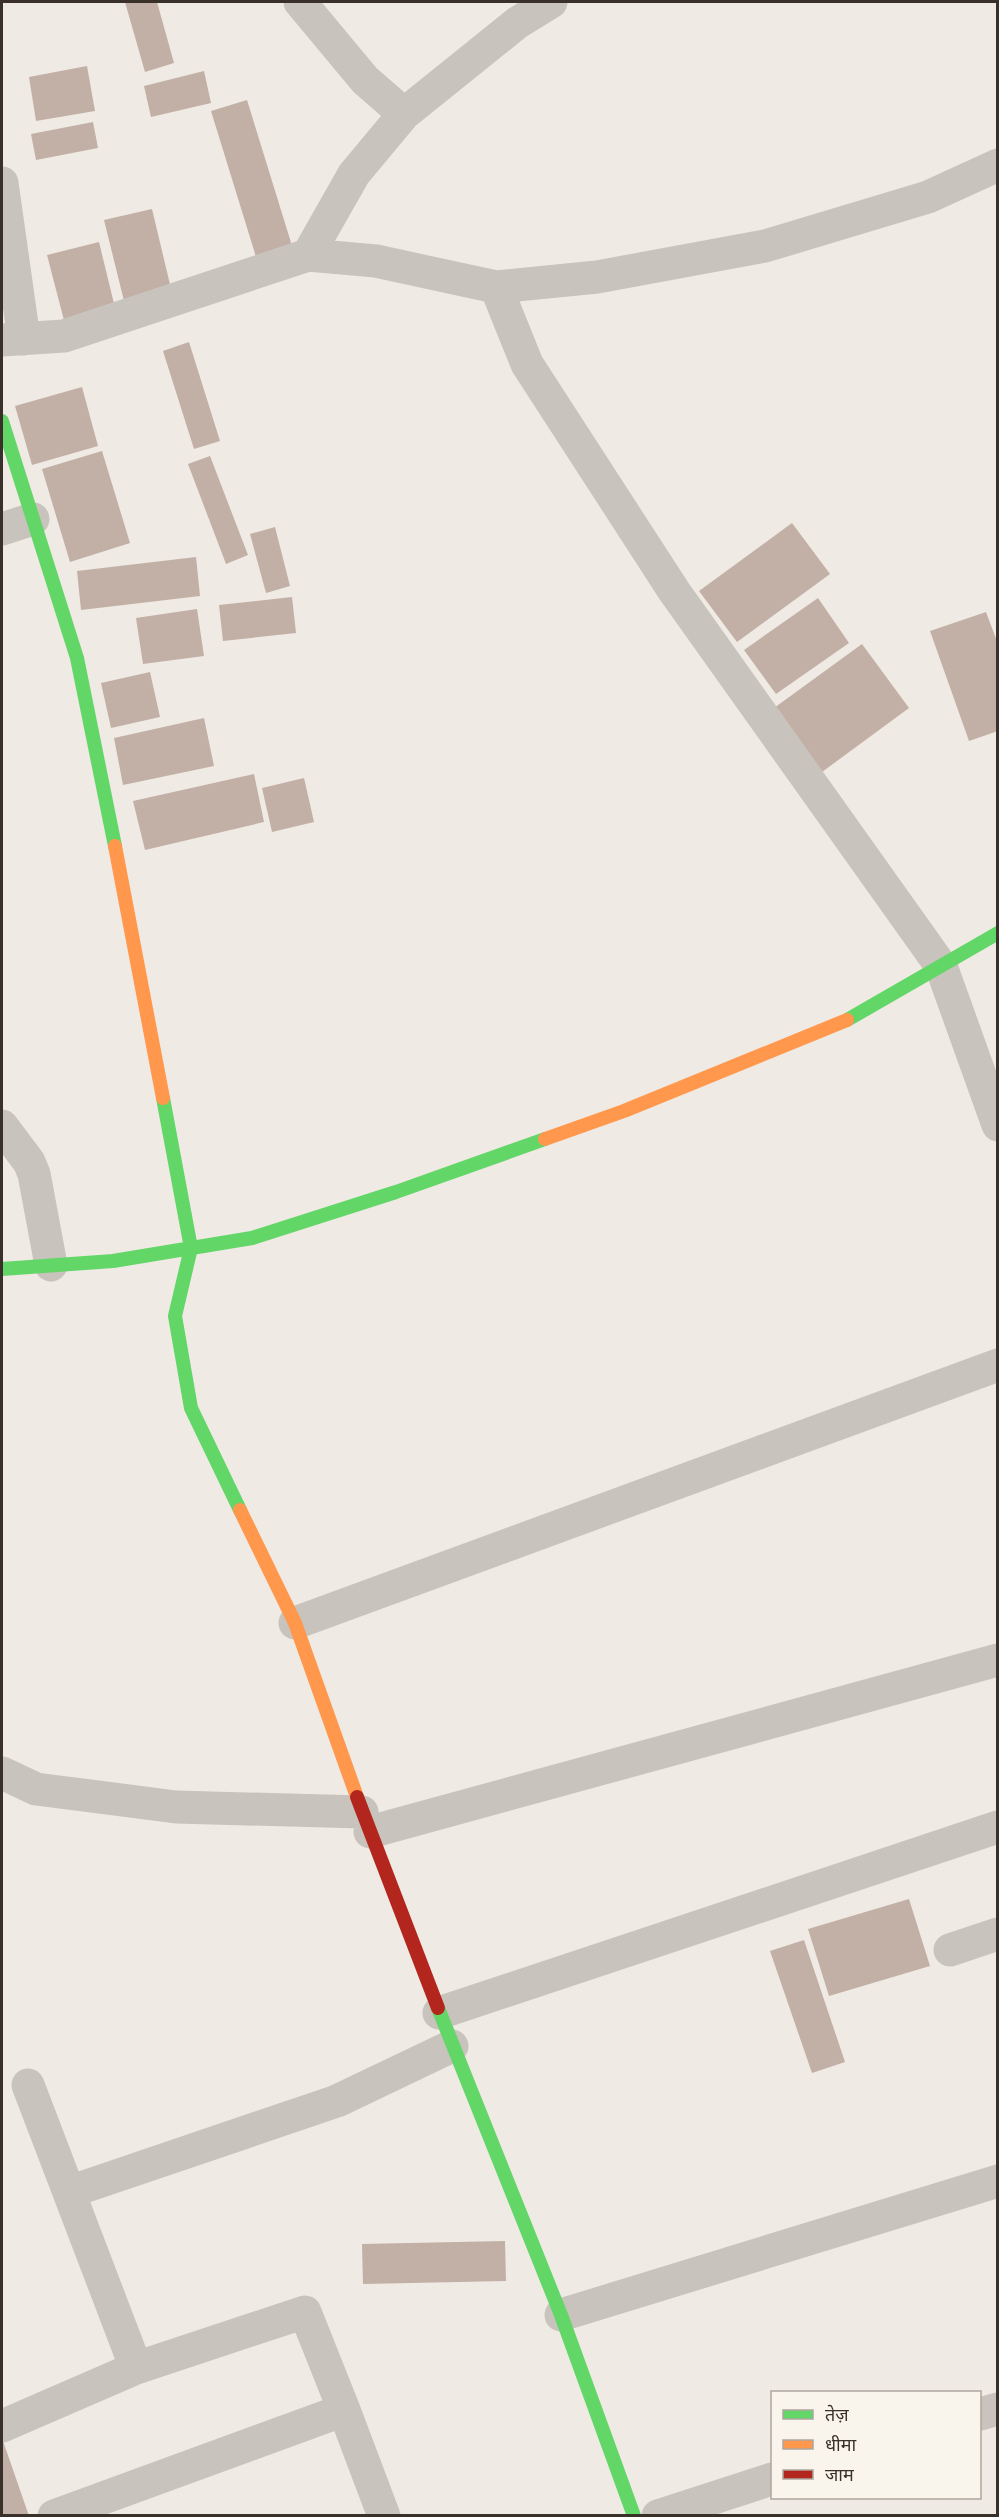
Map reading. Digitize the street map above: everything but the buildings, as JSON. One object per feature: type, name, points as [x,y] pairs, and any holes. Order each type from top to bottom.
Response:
[{"type":"street","points":[[300,2],[364,80],[405,114]]},
{"type":"street","points":[[308,255],[354,174],[405,114],[517,23],[551,2]]},
{"type":"street","points":[[2,183],[13,339],[64,336],[308,255],[375,261],[496,286],[597,277],[765,246],[928,197],[998,165]]},
{"type":"street","points":[[496,286],[527,364],[674,591],[941,966],[998,1125]]},
{"type":"street","points":[[2,421],[76,658],[132,929],[191,1248],[175,1316],[191,1408],[295,1623],[366,1822],[452,2046],[561,2315],[634,2516]]},
{"type":"street","points":[[2,529],[33,519]]},
{"type":"street","points":[[2,1269],[113,1261],[252,1238],[396,1192],[624,1111],[849,1019],[998,933]]},
{"type":"street","points":[[2,1126],[29,1162],[34,1174],[51,1265]]},
{"type":"street","points":[[295,1623],[998,1365]]},
{"type":"street","points":[[2,1773],[36,1789],[176,1808],[366,1822],[998,1660]]},
{"type":"street","points":[[440,2013],[998,1827]]},
{"type":"street","points":[[950,1950],[998,1934]]},
{"type":"street","points":[[69,2192],[337,2101],[452,2046]]},
{"type":"street","points":[[28,2085],[136,2368]]},
{"type":"street","points":[[561,2315],[998,2181]]},
{"type":"street","points":[[2,2426],[136,2368],[305,2312],[384,2516]]},
{"type":"street","points":[[981,2414],[998,2409]]},
{"type":"street","points":[[54,2516],[344,2410]]},
{"type":"street","points":[[658,2516],[771,2479]]},
{"type":"traffic: fast","points":[[2,421],[77,658],[115,846]]},
{"type":"traffic: fast","points":[[847,1020],[998,933]]},
{"type":"traffic: fast","points":[[163,1098],[191,1248],[175,1316],[191,1408],[240,1510]]},
{"type":"traffic: fast","points":[[2,1269],[113,1261],[252,1238],[396,1192],[545,1139]]},
{"type":"traffic: fast","points":[[438,2008],[561,2315],[634,2516]]},
{"type":"traffic: slow","points":[[115,846],[163,1098]]},
{"type":"traffic: slow","points":[[545,1139],[624,1111],[847,1020]]},
{"type":"traffic: slow","points":[[240,1510],[295,1623],[357,1797]]},
{"type":"traffic: jam","points":[[357,1797],[438,2008]]}]
